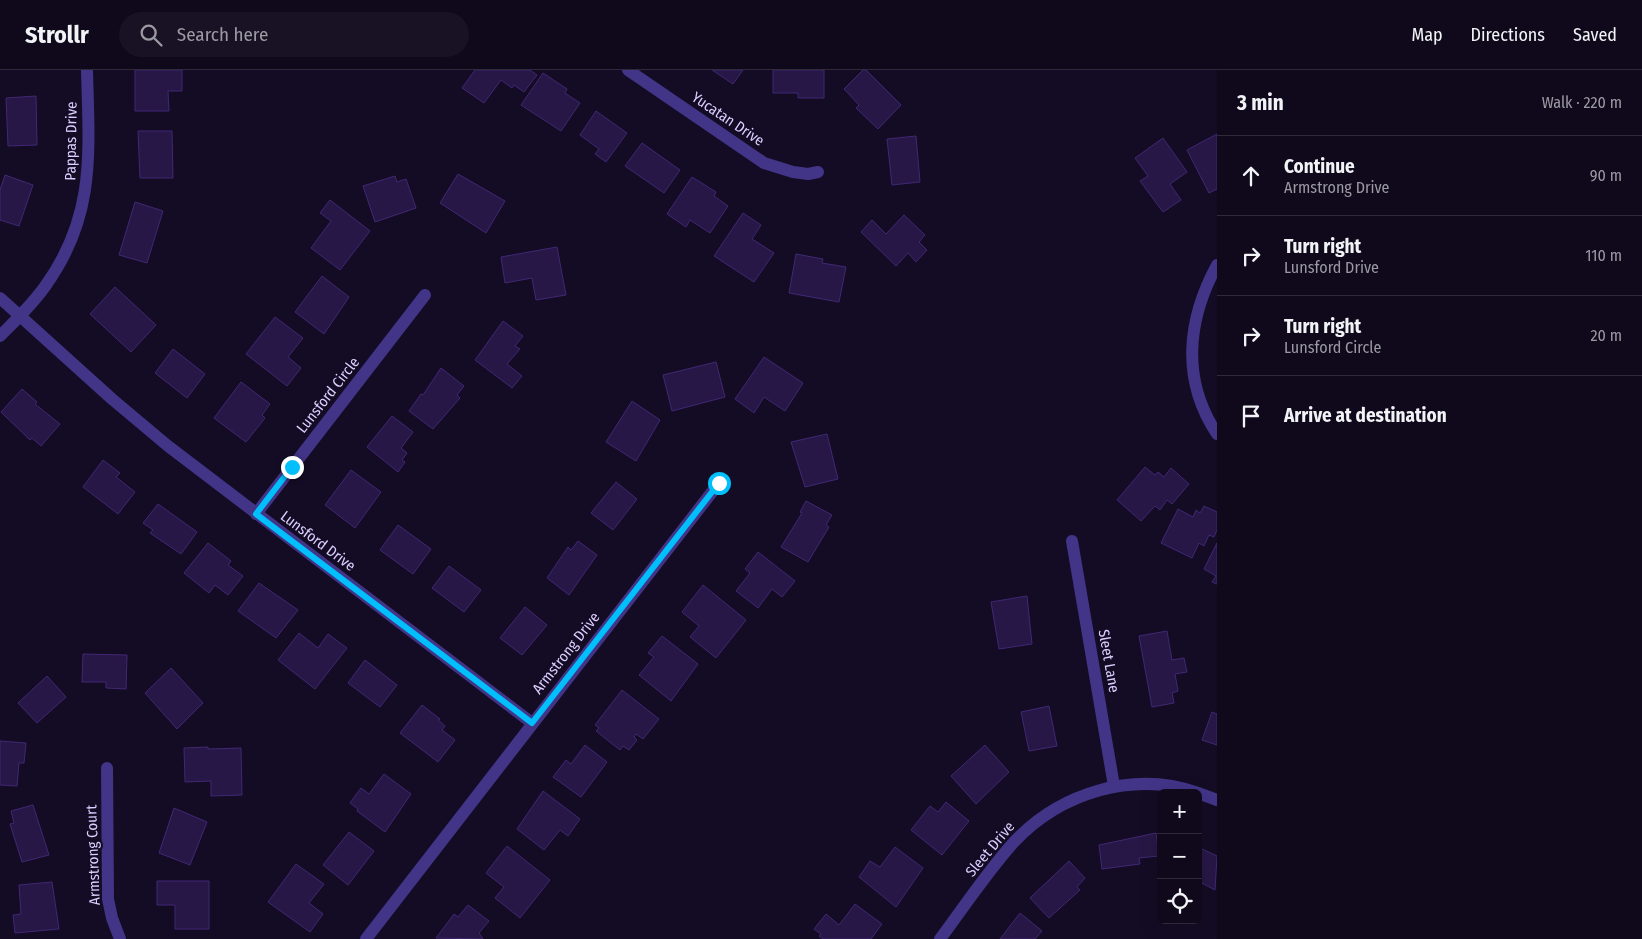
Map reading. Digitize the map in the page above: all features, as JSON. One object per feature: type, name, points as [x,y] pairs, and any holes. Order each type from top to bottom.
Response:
[{"type":"street","name":"Pappas Drive","points":[[0,336],[46,285],[63,259],[81,212],[86,189],[89,158],[87,70]]},
{"type":"street","name":"Yucatan Drive","points":[[628,70],[764,163],[793,172],[808,174],[818,172]]},
{"type":"street","points":[[1217,265],[1202,293],[1193,330],[1191,353],[1194,382],[1204,412],[1217,434]]},
{"type":"street","name":"Lunsford Circle","points":[[256,514],[425,295]]},
{"type":"street","name":"Lunsford Drive","points":[[0,298],[143,426],[532,723]]},
{"type":"street","name":"Armstrong Drive","points":[[366,939],[719,483]]},
{"type":"street","name":"Sleet Lane","points":[[1072,541],[1114,786]]},
{"type":"street","name":"Armstrong Court","points":[[107,768],[108,899],[112,918],[120,939]]},
{"type":"street","name":"Sleet Drive","points":[[940,939],[1008,848],[1056,808],[1074,798],[1114,786],[1164,784],[1183,789]]},
{"type":"street","name":"Sleet Drive","points":[[1202,794],[1217,800]]},
{"type":"building","points":[[135,70],[182,70],[182,91],[168,91],[169,111],[135,111]]},
{"type":"building","points":[[475,70],[530,70],[537,75],[524,92],[514,85],[512,88],[501,80],[484,103],[462,88]]},
{"type":"building","points":[[712,70],[743,70],[733,84]]},
{"type":"building","points":[[773,70],[824,70],[824,98],[798,98],[798,93],[773,93]]},
{"type":"building","points":[[863,70],[866,70],[901,105],[878,129],[856,108],[859,105],[844,89]]},
{"type":"building","points":[[543,73],[567,89],[565,93],[580,103],[561,131],[521,105]]},
{"type":"building","points":[[36,96],[37,145],[8,146],[6,98]]},
{"type":"building","points":[[596,111],[627,133],[606,162],[595,154],[599,149],[580,135]]},
{"type":"building","points":[[138,131],[172,131],[173,178],[140,178]]},
{"type":"building","points":[[1217,134],[1217,189],[1209,193],[1187,150]]},
{"type":"building","points":[[916,136],[920,182],[892,185],[887,139]]},
{"type":"building","points":[[1163,138],[1187,172],[1170,184],[1181,200],[1163,212],[1140,181],[1148,176],[1135,158]]},
{"type":"building","points":[[642,143],[680,170],[664,193],[625,166]]},
{"type":"building","points":[[458,174],[505,201],[486,233],[440,203]]},
{"type":"building","points":[[5,175],[33,185],[19,226],[0,220],[0,190]]},
{"type":"building","points":[[395,176],[397,182],[406,179],[416,208],[375,222],[363,186]]},
{"type":"building","points":[[692,177],[716,192],[714,196],[728,206],[710,233],[690,220],[686,227],[667,214]]},
{"type":"building","points":[[330,200],[370,231],[340,270],[311,248],[331,221],[320,213]]},
{"type":"building","points":[[135,202],[163,211],[147,263],[119,255]]},
{"type":"building","points":[[743,213],[761,225],[752,239],[774,253],[754,282],[714,256]]},
{"type":"building","points":[[904,215],[925,235],[919,242],[927,250],[916,262],[908,253],[896,266],[861,232],[872,220],[886,234]]},
{"type":"building","points":[[557,247],[566,295],[536,300],[532,278],[505,283],[501,257]]},
{"type":"building","points":[[796,254],[823,259],[822,263],[846,267],[839,302],[789,293]]},
{"type":"building","points":[[322,276],[349,297],[324,334],[295,312]]},
{"type":"building","points":[[115,287],[156,325],[131,352],[90,314]]},
{"type":"building","points":[[275,317],[303,338],[288,357],[301,368],[287,386],[246,354]]},
{"type":"building","points":[[503,321],[523,336],[515,346],[520,349],[507,364],[522,376],[512,388],[475,360]]},
{"type":"building","points":[[173,349],[205,374],[187,398],[155,373]]},
{"type":"building","points":[[764,357],[803,383],[785,411],[764,397],[754,413],[735,399]]},
{"type":"building","points":[[716,362],[725,397],[672,411],[663,375]]},
{"type":"building","points":[[441,368],[464,386],[457,395],[460,398],[433,429],[409,411],[421,394],[423,395]]},
{"type":"building","points":[[241,382],[270,404],[262,415],[265,418],[246,442],[214,418]]},
{"type":"building","points":[[22,389],[37,402],[35,404],[60,424],[41,446],[32,438],[30,440],[1,412]]},
{"type":"building","points":[[632,401],[660,420],[636,461],[606,442]]},
{"type":"building","points":[[392,416],[413,432],[401,448],[407,453],[402,460],[405,462],[398,472],[367,447]]},
{"type":"building","points":[[827,434],[838,479],[805,487],[791,442]]},
{"type":"building","points":[[103,460],[120,473],[116,477],[135,492],[118,514],[83,487]]},
{"type":"building","points":[[1145,467],[1155,475],[1158,472],[1164,477],[1171,468],[1189,484],[1172,504],[1167,500],[1160,510],[1155,506],[1141,521],[1117,500]]},
{"type":"building","points":[[351,470],[381,492],[355,528],[325,505]]},
{"type":"building","points":[[616,482],[637,499],[613,530],[591,513]]},
{"type":"building","points":[[806,501],[832,515],[826,525],[829,527],[808,562],[781,547],[802,513],[800,512]]},
{"type":"building","points":[[158,504],[197,532],[181,554],[150,533],[153,530],[143,523]]},
{"type":"building","points":[[1204,506],[1217,512],[1217,530],[1214,537],[1209,535],[1204,546],[1199,543],[1192,558],[1161,543],[1178,509],[1193,517],[1196,510],[1200,513]]},
{"type":"building","points":[[398,525],[431,549],[413,574],[380,550]]},
{"type":"building","points":[[578,541],[597,555],[569,595],[547,578],[568,547],[571,550]]},
{"type":"building","points":[[208,543],[231,561],[228,565],[243,576],[228,595],[215,585],[209,593],[184,573]]},
{"type":"building","points":[[1217,543],[1217,584],[1212,582],[1216,576],[1204,569]]},
{"type":"building","points":[[758,552],[795,581],[782,597],[772,589],[758,608],[736,591],[750,573],[745,569]]},
{"type":"building","points":[[449,566],[481,590],[464,612],[432,588]]},
{"type":"building","points":[[259,583],[298,610],[276,638],[238,611]]},
{"type":"building","points":[[703,585],[746,620],[716,658],[690,637],[699,626],[682,612]]},
{"type":"building","points":[[1027,596],[1032,644],[999,649],[991,602]]},
{"type":"building","points":[[525,607],[547,625],[522,655],[500,638]]},
{"type":"building","points":[[1167,631],[1172,660],[1184,658],[1187,672],[1175,674],[1178,691],[1172,693],[1174,703],[1152,707],[1139,636]]},
{"type":"building","points":[[299,633],[318,648],[328,634],[347,648],[315,689],[278,660]]},
{"type":"building","points":[[662,636],[698,664],[671,701],[639,675],[654,657],[648,653]]},
{"type":"building","points":[[83,654],[127,655],[126,689],[106,688],[106,682],[82,682]]},
{"type":"building","points":[[365,660],[397,685],[380,707],[348,683]]},
{"type":"building","points":[[171,668],[203,703],[177,729],[145,693]]},
{"type":"building","points":[[47,676],[66,697],[37,723],[18,703]]},
{"type":"building","points":[[622,690],[659,719],[643,739],[636,734],[634,737],[637,740],[629,750],[623,746],[620,750],[596,731],[599,728],[595,725]]},
{"type":"building","points":[[422,705],[440,719],[438,720],[445,726],[442,730],[455,740],[438,762],[400,733]]},
{"type":"building","points":[[1049,706],[1057,746],[1029,751],[1021,712]]},
{"type":"building","points":[[1212,712],[1217,714],[1217,745],[1202,740]]},
{"type":"building","points":[[0,741],[26,743],[24,763],[19,763],[17,786],[0,785]]},
{"type":"building","points":[[585,745],[607,762],[581,797],[553,777],[566,760],[571,764]]},
{"type":"building","points":[[985,745],[1009,772],[976,804],[951,776]]},
{"type":"building","points":[[208,747],[208,749],[241,748],[242,795],[211,796],[211,781],[185,782],[184,748]]},
{"type":"building","points":[[384,774],[411,794],[385,832],[357,811],[358,809],[350,803],[361,788],[369,794]]},
{"type":"building","points":[[543,791],[580,819],[568,836],[560,830],[544,850],[517,829]]},
{"type":"building","points":[[946,802],[969,821],[942,855],[911,830],[930,806],[938,812]]},
{"type":"building","points":[[33,805],[49,855],[22,862],[10,824],[14,823],[11,811]]},
{"type":"building","points":[[174,808],[207,822],[190,865],[159,853]]},
{"type":"building","points":[[349,832],[374,851],[348,885],[323,865]]},
{"type":"building","points":[[1156,833],[1157,856],[1139,858],[1140,864],[1102,869],[1099,845]]},
{"type":"building","points":[[507,846],[550,880],[520,918],[495,898],[504,887],[486,873]]},
{"type":"building","points":[[895,847],[923,868],[896,907],[859,877],[870,861],[880,867]]},
{"type":"building","points":[[1202,849],[1217,856],[1215,890],[1202,883]]},
{"type":"building","points":[[1069,861],[1085,878],[1077,887],[1080,890],[1049,918],[1030,898]]},
{"type":"building","points":[[296,864],[324,884],[309,903],[323,914],[310,932],[268,902]]},
{"type":"building","points":[[157,881],[209,881],[209,929],[175,929],[175,905],[157,905]]},
{"type":"building","points":[[52,882],[59,929],[15,933],[13,915],[21,914],[19,885]]},
{"type":"building","points":[[855,904],[882,924],[871,939],[823,939],[819,936],[821,934],[814,929],[826,914],[839,925]]},
{"type":"building","points":[[468,905],[489,921],[479,933],[483,939],[436,938],[454,914],[458,917]]},
{"type":"building","points":[[1020,913],[1042,931],[1035,939],[1000,939]]},
{"type":"route","points":[[292,467],[256,514],[532,723],[719,483]]}]
